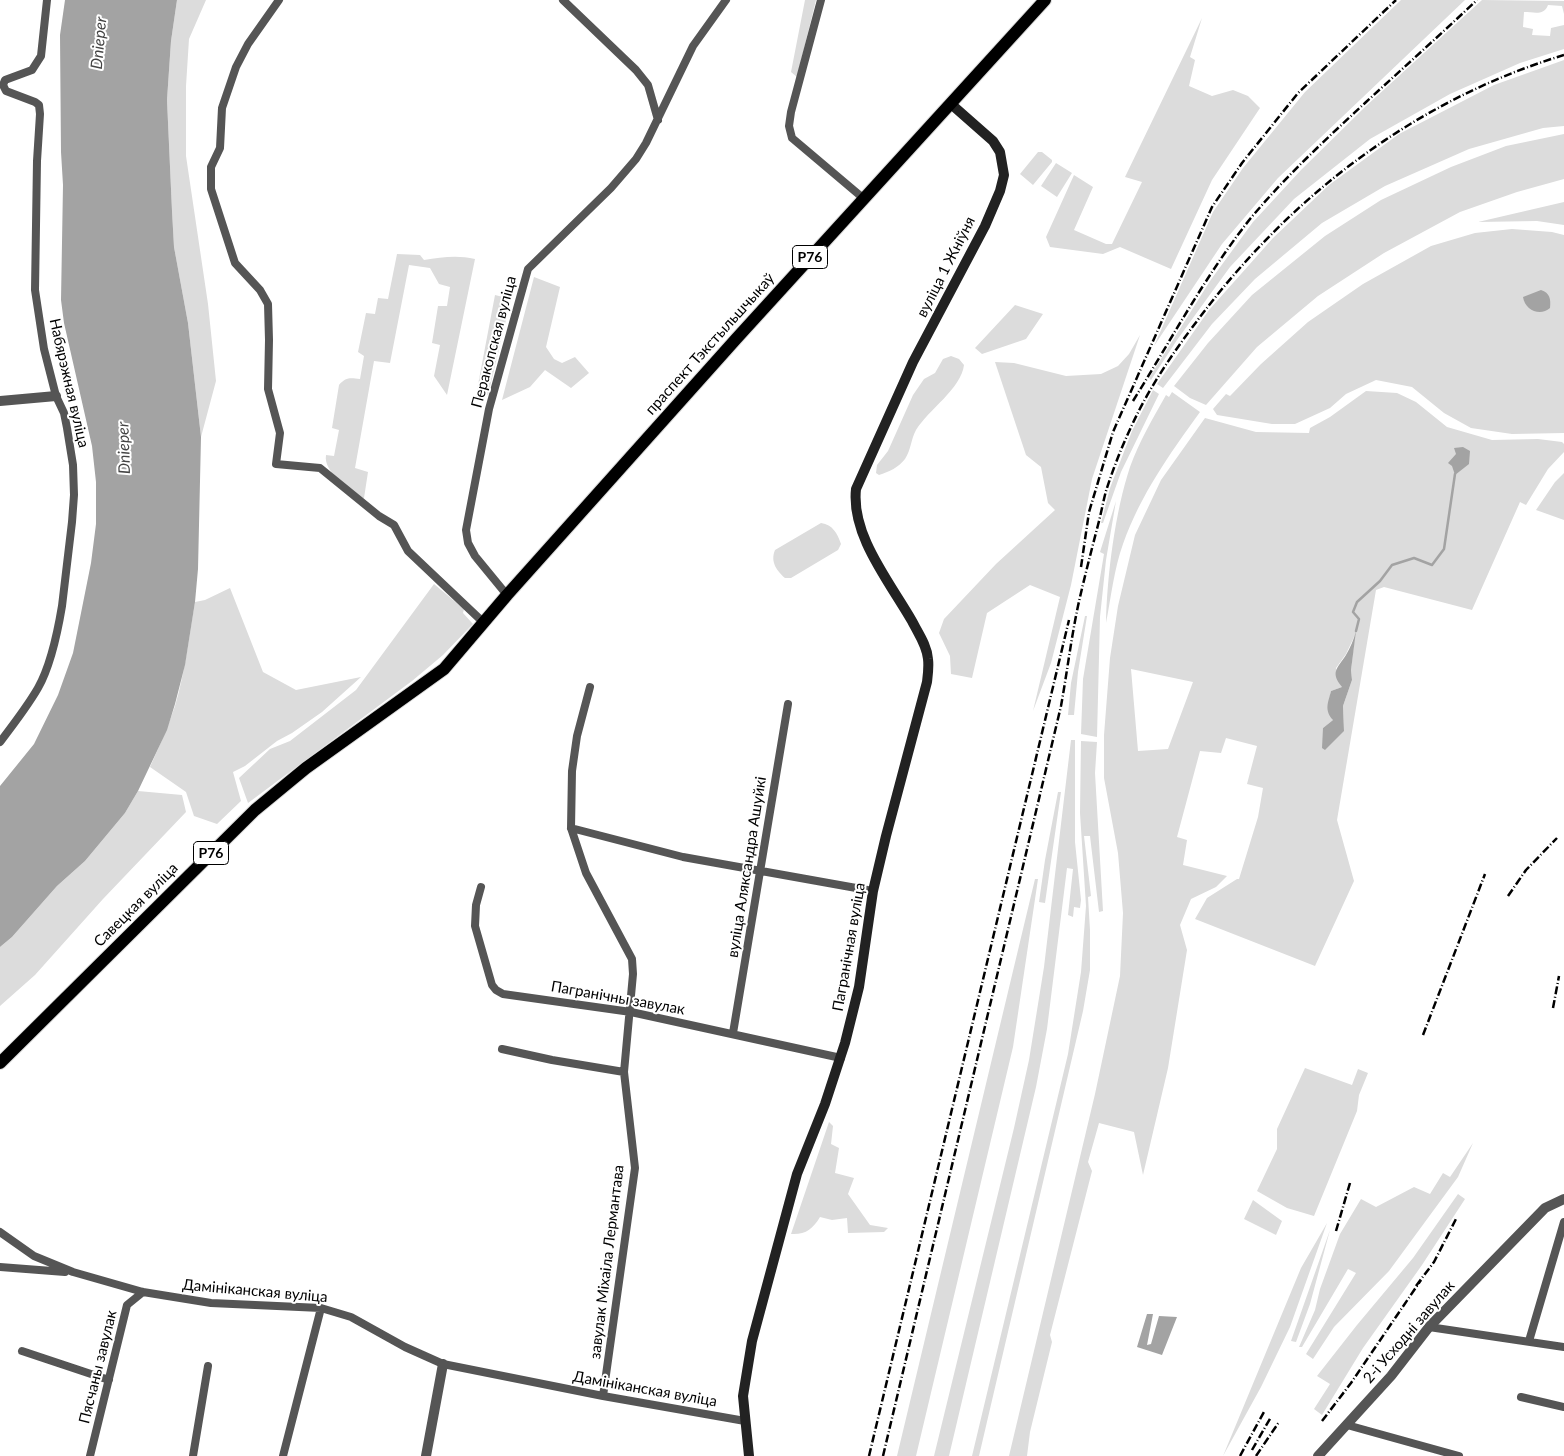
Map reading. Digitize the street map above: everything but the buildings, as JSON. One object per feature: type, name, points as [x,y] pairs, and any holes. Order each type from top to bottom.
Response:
[{"type":"main road","name":"праспект Тэкстыльшчыкаў","points":[[444,669],[863,198],[1045,0]]},
{"type":"main road","name":"вуліца 1 Жніўня","points":[[871,454],[913,362],[984,226],[1000,191],[1004,175],[1000,152],[993,141],[951,104]]},
{"type":"main road","name":"Пагранічная вуліца","points":[[749,1456],[744,1388],[752,1341],[797,1174],[841,1058],[859,987],[873,891],[927,682],[929,667],[924,643],[871,551],[857,517],[856,489],[871,454]]},
{"type":"main road","name":"Савецкая вуліца","points":[[0,1063],[154,908],[255,810],[306,768],[444,669]]},
{"type":"street","name":"Набярэжная вуліца","points":[[0,742],[39,686],[56,633],[62,606],[74,495],[73,465],[67,428],[64,413],[56,396],[44,349],[35,290],[39,105],[6,91],[1,85],[5,80],[32,70],[41,56],[47,0]]},
{"type":"street","points":[[279,0],[248,44],[236,67],[222,108],[220,148],[211,167],[211,189],[235,263],[260,290],[268,304],[270,340],[268,389],[280,434],[276,464],[320,468],[379,516],[394,525],[408,551],[484,623]]},
{"type":"street","points":[[563,0],[636,70],[648,85],[658,120]]},
{"type":"street","name":"Перакопская вуліца","points":[[507,596],[475,556],[468,543],[466,530],[489,409],[528,269],[626,172],[646,143],[693,46],[726,0]]},
{"type":"street","points":[[820,0],[789,126],[792,138],[863,198]]},
{"type":"street","points":[[0,401],[56,396]]},
{"type":"street","name":"завулак Міхаіла Лермантава","points":[[590,687],[579,728],[572,770],[570,796],[571,828],[586,873],[632,960],[633,985],[624,1072],[635,1168],[603,1396]]},
{"type":"street","name":"вуліца Аляксандра Ашуйкі","points":[[733,1033],[788,704]]},
{"type":"street","points":[[571,828],[682,857],[873,891]]},
{"type":"street","name":"Пагранічны завулак","points":[[481,887],[476,905],[475,926],[492,985],[503,994],[631,1012],[841,1058]]},
{"type":"street","points":[[502,1049],[552,1060],[624,1072]]},
{"type":"street","name":"2-і Усходні завулак","points":[[1318,1456],[1391,1376],[1429,1327],[1546,1208],[1564,1199]]},
{"type":"street","points":[[1528,1341],[1564,1222]]},
{"type":"street","name":"Дамініканская вуліца","points":[[0,1232],[34,1256],[73,1272],[143,1292],[211,1303],[322,1308],[351,1317],[405,1347],[443,1364],[603,1396],[745,1421]]},
{"type":"street","points":[[0,1267],[73,1272]]},
{"type":"street","name":"Пясчаны завулак","points":[[90,1456],[127,1306],[143,1292]]},
{"type":"street","points":[[283,1456],[322,1308]]},
{"type":"street","points":[[1429,1327],[1564,1347]]},
{"type":"street","points":[[22,1351],[109,1380]]},
{"type":"street","points":[[426,1456],[443,1364]]},
{"type":"street","points":[[193,1456],[208,1366]]},
{"type":"street","points":[[1522,1396],[1564,1407]]},
{"type":"street","points":[[1347,1425],[1458,1456]]},
{"type":"shaded area","points":[[177,0],[206,0],[189,39],[186,86],[186,156],[208,304],[216,381],[201,437],[188,323],[174,247],[172,211],[167,100],[171,41]]},
{"type":"shaded area","points":[[805,0],[816,0],[797,77],[791,72]]},
{"type":"shaded area","points":[[1401,0],[1465,0],[1278,178],[1222,244],[1154,346],[1213,212],[1243,168],[1305,92]]},
{"type":"shaded area","points":[[1482,0],[1564,1],[1564,14],[1562,6],[1548,5],[1541,12],[1524,12],[1523,27],[1533,29],[1532,35],[1550,36],[1551,28],[1564,25],[1564,49],[1520,63],[1450,94],[1370,139],[1294,199],[1230,267],[1177,340],[1151,380],[1149,378],[1210,281],[1253,222],[1301,170],[1366,106]]},
{"type":"shaded area","points":[[1202,18],[1190,57],[1195,60],[1189,86],[1212,96],[1233,90],[1248,96],[1260,108],[1212,180],[1171,269],[1120,247],[1103,254],[1050,247],[1046,237],[1074,175],[1093,187],[1074,230],[1106,244],[1112,244],[1142,182],[1125,177]]},
{"type":"shaded area","points":[[1564,60],[1564,126],[1543,128],[1469,149],[1385,186],[1322,223],[1255,279],[1212,324],[1163,388],[1157,384],[1209,310],[1273,238],[1329,185],[1399,134],[1494,85]]},
{"type":"shaded area","points":[[1564,134],[1564,179],[1517,192],[1460,212],[1384,253],[1318,296],[1257,347],[1206,405],[1190,398],[1174,386],[1208,343],[1252,295],[1325,236],[1381,200],[1451,167],[1506,146]]},
{"type":"shaded area","points":[[1038,152],[1042,152],[1052,162],[1033,185],[1020,174]]},
{"type":"shaded area","points":[[1056,163],[1072,173],[1057,197],[1041,186]]},
{"type":"shaded area","points":[[1564,202],[1564,225],[1537,221],[1478,222]]},
{"type":"shaded area","points":[[1512,229],[1552,232],[1564,235],[1564,433],[1512,434],[1471,428],[1444,413],[1412,387],[1376,380],[1346,394],[1330,408],[1295,424],[1272,424],[1217,415],[1213,409],[1226,394],[1230,396],[1261,364],[1308,322],[1363,284],[1431,246],[1475,233]]},
{"type":"shaded area","points":[[397,254],[420,255],[424,260],[450,257],[475,259],[447,395],[434,376],[440,345],[432,343],[438,306],[447,306],[450,287],[439,284],[430,268],[409,265],[390,363],[374,361],[355,468],[368,472],[364,498],[361,499],[344,485],[329,468],[326,455],[334,456],[339,430],[332,428],[339,385],[348,379],[360,379],[364,356],[358,352],[366,313],[375,314],[378,298],[388,299]]},
{"type":"shaded area","points":[[534,277],[560,287],[546,347],[554,359],[562,363],[575,357],[589,373],[571,388],[545,370],[530,387],[502,400]]},
{"type":"shaded area","points":[[495,295],[511,299],[488,395],[477,390]]},
{"type":"shaded area","points":[[1015,305],[1043,314],[1026,339],[982,354],[975,348]]},
{"type":"shaded area","points":[[1140,335],[1092,479],[1071,585],[1051,663],[1033,711],[1060,597],[1030,585],[987,613],[972,678],[951,674],[950,656],[939,633],[944,619],[996,564],[1055,510],[1048,503],[1041,467],[1026,455],[995,362],[1014,363],[1066,376],[1101,374],[1118,366],[1129,354]]},
{"type":"shaded area","points":[[951,356],[959,359],[964,365],[962,374],[951,391],[916,430],[905,459],[894,469],[879,475],[876,473],[877,465],[888,451],[913,395],[924,379],[935,373],[943,359]]},
{"type":"shaded area","points":[[1153,390],[1159,394],[1121,472],[1103,523],[1101,523],[1110,488],[1132,431]]},
{"type":"shaded area","points":[[1366,391],[1397,393],[1416,402],[1447,427],[1492,440],[1538,439],[1562,442],[1564,444],[1564,452],[1548,469],[1526,505],[1520,502],[1472,610],[1384,587],[1376,590],[1337,820],[1354,881],[1315,966],[1195,919],[1207,898],[1239,879],[1258,817],[1263,788],[1247,784],[1257,746],[1226,738],[1221,753],[1200,751],[1177,837],[1187,840],[1183,865],[1227,876],[1216,887],[1191,899],[1180,925],[1187,950],[1168,1068],[1143,1175],[1134,1132],[1099,1123],[1088,1162],[1092,1171],[1050,1335],[1052,1342],[1030,1432],[1027,1456],[1009,1456],[1095,1094],[1120,976],[1123,913],[1118,853],[1104,778],[1104,735],[1110,658],[1118,606],[1135,535],[1161,480],[1205,418],[1256,432],[1309,433],[1310,428],[1330,417]],"holes":[[[1355,635],[1351,670],[1352,680],[1343,706],[1344,731],[1323,728],[1333,720],[1328,705],[1331,691],[1342,687],[1336,668],[1346,654]],[[1131,669],[1193,682],[1168,749],[1138,751]]]},
{"type":"shaded area","points":[[1172,392],[1200,412],[1177,444],[1138,508],[1117,563],[1106,623],[1113,544],[1120,504],[1130,467],[1146,430],[1166,395],[1169,397]]},
{"type":"shaded area","points":[[1564,473],[1564,520],[1536,510],[1555,482]]},
{"type":"shaded area","points":[[1116,501],[1106,560],[1100,617],[1097,737],[1081,734],[1083,679],[1104,554],[1100,552]]},
{"type":"shaded area","points":[[821,523],[832,528],[836,533],[841,544],[838,550],[791,578],[785,578],[775,566],[773,558],[775,550]]},
{"type":"shaded area","points":[[434,584],[464,609],[463,613],[473,624],[443,655],[412,681],[248,803],[239,778],[270,749],[290,741],[356,690]]},
{"type":"shaded area","points":[[230,588],[263,672],[296,690],[361,677],[322,712],[277,741],[245,766],[233,772],[241,801],[217,824],[194,816],[186,792],[150,767],[175,706],[195,602],[205,600]]},
{"type":"shaded area","points":[[1085,616],[1087,616],[1078,672],[1074,715],[1068,715],[1071,683]]},
{"type":"shaded area","points":[[1071,740],[1075,740],[1075,842],[1081,900],[1080,908],[1074,907],[1073,917],[1068,915],[1073,869],[1067,868],[1047,1029],[1036,1087],[949,1456],[934,1456],[1029,1060],[1044,967]]},
{"type":"shaded area","points":[[1081,741],[1097,742],[1095,773],[1103,911],[1099,912],[1090,836],[1084,836],[1091,896],[1088,897],[1090,970],[1083,1011],[979,1456],[972,1456],[1068,1054],[1081,972],[1086,906],[1080,813]]},
{"type":"shaded area","points":[[138,791],[182,795],[186,812],[103,899],[35,975],[0,1006],[0,947],[12,937],[57,886],[85,861],[125,813]]},
{"type":"shaded area","points":[[1058,792],[1061,792],[1045,903],[1039,902]]},
{"type":"shaded area","points":[[1035,879],[1038,879],[1013,1047],[916,1456],[897,1456]]},
{"type":"shaded area","points":[[1305,1068],[1352,1085],[1358,1069],[1368,1073],[1359,1095],[1357,1111],[1314,1216],[1287,1208],[1257,1191],[1277,1149],[1277,1129]]},
{"type":"shaded area","points":[[829,1122],[833,1126],[831,1144],[839,1148],[835,1173],[854,1178],[848,1194],[870,1225],[888,1228],[884,1232],[848,1233],[847,1218],[832,1220],[820,1217],[808,1230],[791,1234]]},
{"type":"shaded area","points":[[1473,1143],[1458,1177],[1389,1271],[1334,1327],[1313,1359],[1306,1354],[1356,1273],[1348,1269],[1302,1347],[1299,1347],[1315,1310],[1320,1289],[1340,1234],[1361,1199],[1376,1207],[1414,1187],[1430,1194],[1443,1173],[1450,1177]]},
{"type":"shaded area","points":[[1458,1194],[1465,1199],[1422,1265],[1363,1348],[1322,1415],[1314,1409],[1330,1384],[1317,1376],[1413,1258]]},
{"type":"shaded area","points":[[1253,1200],[1282,1221],[1276,1235],[1244,1219]]},
{"type":"shaded area","points":[[1327,1223],[1290,1327],[1261,1387],[1223,1456],[1301,1268]]},
{"type":"shaded area","points":[[1330,1230],[1310,1304],[1296,1342],[1291,1341]]},
{"type":"water","name":"Dnieper","points":[[65,0],[177,0],[171,41],[167,100],[174,247],[188,323],[201,437],[198,569],[185,665],[175,704],[167,730],[138,791],[125,813],[85,861],[57,886],[12,937],[0,947],[0,786],[34,744],[58,695],[73,653],[91,563],[96,524],[96,482],[92,446],[64,323],[61,300],[63,185],[60,35]]},
{"type":"water","points":[[1541,290],[1549,297],[1550,308],[1546,311],[1538,312],[1530,309],[1524,302],[1523,297]]},
{"type":"water","points":[[1463,447],[1470,451],[1469,464],[1455,475],[1452,466],[1448,463],[1456,454],[1454,448]]},
{"type":"water","points":[[1356,631],[1351,670],[1352,680],[1343,706],[1344,731],[1325,750],[1322,748],[1323,728],[1333,720],[1328,713],[1331,691],[1342,687],[1336,678],[1336,671],[1349,649]]},
{"type":"water","points":[[1147,1314],[1153,1314],[1147,1345],[1151,1344],[1159,1316],[1177,1317],[1162,1355],[1137,1347]]},
{"type":"waterway","points":[[1356,631],[1359,619],[1353,612],[1357,602],[1380,581],[1392,565],[1414,558],[1432,565],[1444,549],[1455,474]]},
{"type":"railway","points":[[1081,567],[1089,512],[1113,432],[1212,207],[1242,163],[1298,93],[1396,0]]},
{"type":"railway","points":[[1133,401],[1203,286],[1250,219],[1277,188],[1320,145],[1477,0]]},
{"type":"railway","points":[[883,1456],[1061,706],[1085,576],[1106,491],[1121,449],[1139,411],[1153,385],[1179,346],[1233,276],[1272,233],[1314,194],[1359,158],[1407,126],[1457,98],[1509,74],[1564,55]]},
{"type":"railway","points":[[869,1456],[1069,620]]},
{"type":"railway","points":[[1508,896],[1526,870],[1557,838]]},
{"type":"railway","points":[[1423,1035],[1485,874]]},
{"type":"railway","points":[[1553,1008],[1559,976]]},
{"type":"railway","points":[[1336,1231],[1350,1183]]},
{"type":"railway","points":[[1416,1286],[1434,1262],[1457,1217]]},
{"type":"railway","points":[[1322,1421],[1351,1383],[1421,1280]]},
{"type":"railway","points":[[1240,1456],[1265,1410]]},
{"type":"railway","points":[[1252,1450],[1271,1417]]},
{"type":"railway","points":[[1256,1456],[1279,1422]]}]
